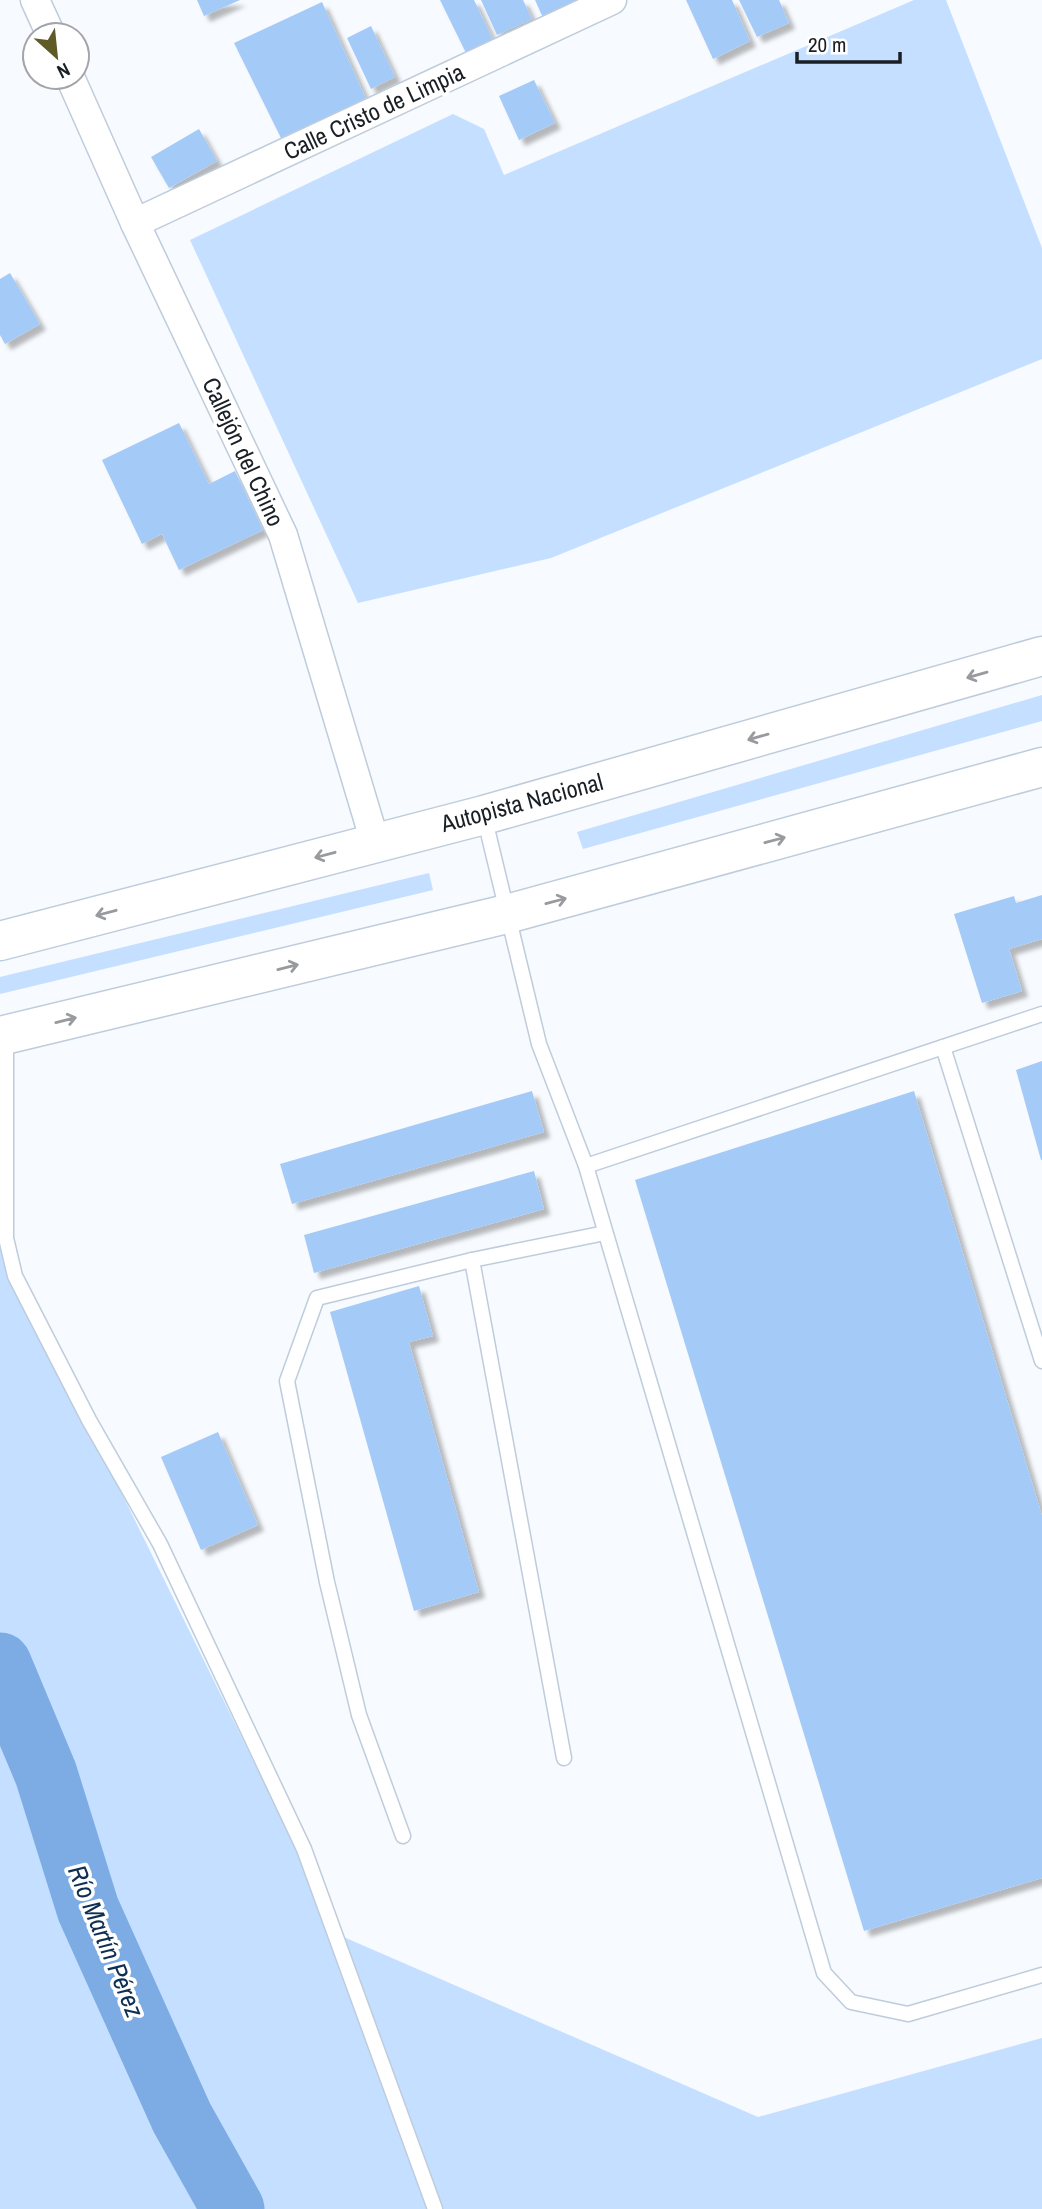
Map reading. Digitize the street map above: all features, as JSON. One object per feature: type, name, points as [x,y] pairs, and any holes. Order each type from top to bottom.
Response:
[{"type":"highway","name":"Autopista Nacional","points":[[0,941],[484,815],[1042,656]]},
{"type":"highway","points":[[3,1036],[507,914],[1042,767]]},
{"type":"street","points":[[35,0],[45,21]]},
{"type":"street","name":"Calle Cristo de Limpia","points":[[135,223],[612,0]]},
{"type":"street","name":"Callejón del Chino","points":[[76,91],[135,223],[283,535],[375,842]]},
{"type":"lane","points":[[484,815],[539,1044],[586,1166],[824,1973],[851,2002],[908,2014],[1042,1975]]},
{"type":"lane","points":[[586,1166],[1042,1014]]},
{"type":"lane","points":[[3,1036],[6,1238],[15,1276],[89,1420],[160,1544],[304,1849],[435,2209]]},
{"type":"lane","points":[[943,1046],[1042,1361]]},
{"type":"lane","points":[[403,1836],[359,1715],[327,1582],[287,1381],[317,1298],[472,1260],[605,1233]]},
{"type":"lane","points":[[472,1260],[564,1758]]},
{"type":"shaded area","points":[[914,0],[946,0],[1042,248],[1042,359],[551,558],[358,603],[190,240],[453,114],[484,129],[504,175]]},
{"type":"shaded area","points":[[1042,695],[1042,721],[583,849],[577,832]]},
{"type":"shaded area","points":[[429,873],[433,890],[0,994],[0,977]]},
{"type":"shaded area","points":[[0,1246],[339,1935],[758,2117],[1042,2038],[1042,2209],[0,2209]]},
{"type":"building","points":[[197,0],[240,0],[204,16]]},
{"type":"building","points":[[440,0],[474,0],[494,42],[467,55]]},
{"type":"building","points":[[481,0],[523,0],[532,19],[497,35]]},
{"type":"building","points":[[535,0],[585,0],[544,20]]},
{"type":"building","points":[[686,0],[732,0],[750,41],[713,59]]},
{"type":"building","points":[[739,0],[779,0],[789,23],[757,37]]},
{"type":"building","points":[[322,2],[366,99],[281,138],[234,43]]},
{"type":"building","points":[[371,26],[395,77],[371,89],[347,38]]},
{"type":"building","points":[[534,80],[555,123],[519,140],[499,96]]},
{"type":"building","points":[[199,129],[217,161],[169,188],[151,157]]},
{"type":"building","points":[[10,273],[40,324],[5,344],[0,335],[0,279]]},
{"type":"building","points":[[179,423],[209,484],[235,471],[263,530],[179,570],[162,534],[142,544],[102,460]]},
{"type":"building","points":[[1042,895],[1042,939],[1009,949],[1022,991],[982,1003],[954,914],[1014,896],[1016,903]]},
{"type":"building","points":[[1042,1061],[1042,1160],[1041,1160],[1016,1070]]},
{"type":"building","points":[[532,1091],[544,1132],[292,1204],[280,1164]]},
{"type":"building","points":[[914,1091],[1042,1516],[1042,1878],[864,1931],[635,1180]]},
{"type":"building","points":[[534,1171],[544,1209],[314,1273],[304,1235]]},
{"type":"building","points":[[419,1286],[433,1336],[409,1342],[479,1592],[414,1611],[330,1312]]},
{"type":"building","points":[[218,1432],[258,1525],[201,1550],[161,1457]]},
{"type":"waterway","name":"Río Martín Pérez","points":[[0,1664],[46,1774],[88,1909],[182,2118],[233,2209]]}]
